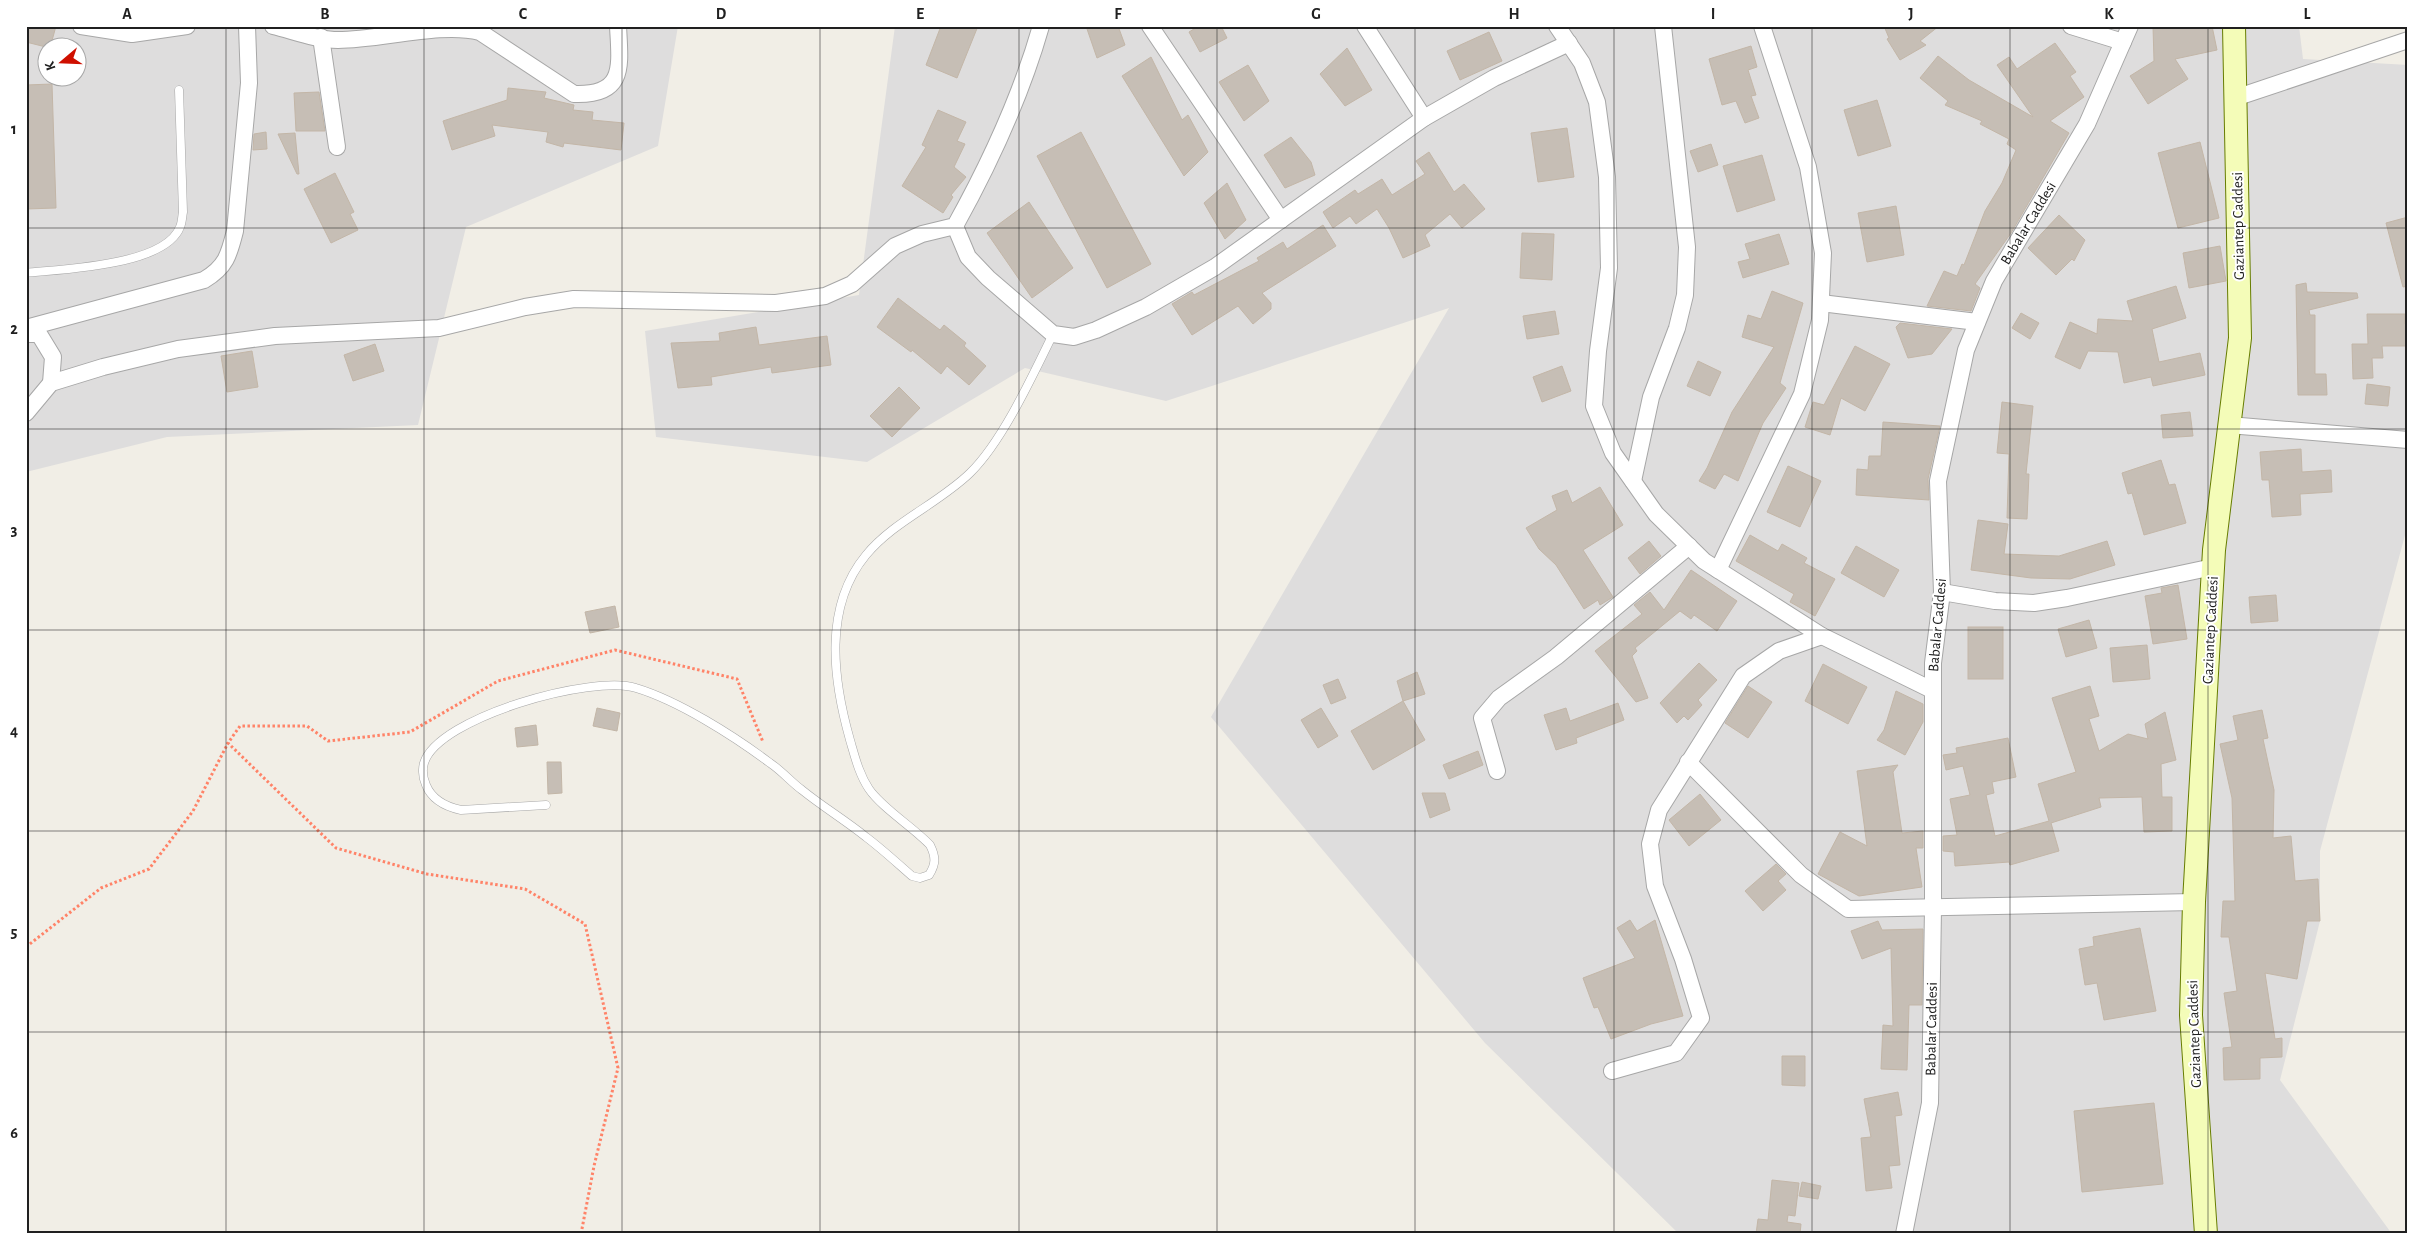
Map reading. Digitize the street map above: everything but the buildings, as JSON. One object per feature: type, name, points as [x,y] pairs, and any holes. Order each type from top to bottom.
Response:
[{"type":"main road","name":"Gaziantep Caddesi","points":[[2206,1234],[2191,1015],[2194,902],[2213,567],[2240,338],[2234,26]]},
{"type":"street","points":[[82,26],[132,34],[187,26]]},
{"type":"street","points":[[26,328],[204,280],[220,271],[230,252],[235,231],[249,83],[247,26]]},
{"type":"street","points":[[273,26],[335,40],[378,38],[463,28],[480,32],[574,94],[593,95],[604,90],[615,80],[618,71],[618,26]]},
{"type":"street","points":[[26,413],[51,383],[104,367],[178,349],[275,336],[439,328],[525,307],[574,299],[776,303],[825,296],[852,284],[896,246],[922,234],[955,226],[976,190],[1009,117],[1041,26]]},
{"type":"street","points":[[1150,26],[1281,220]]},
{"type":"street","points":[[1364,26],[1424,118]]},
{"type":"street","points":[[1557,26],[1582,63],[1598,102],[1607,177],[1609,268],[1598,351],[1594,406],[1613,453],[1656,514],[1704,561],[1822,636],[1932,690]]},
{"type":"street","points":[[1633,481],[1651,397],[1677,328],[1685,295],[1686,248],[1663,26]]},
{"type":"street","points":[[1718,570],[1802,394],[1820,320],[1823,253],[1808,168],[1762,26]]},
{"type":"street","points":[[2071,26],[2123,42]]},
{"type":"street","name":"Babalar Caddesi","points":[[1904,1234],[1930,1103],[1933,908],[1932,690],[1933,663],[1942,592],[1938,481],[1966,350],[1994,281],[2087,124],[2130,26]]},
{"type":"street","points":[[321,37],[337,147]]},
{"type":"street","points":[[2236,98],[2408,40]]},
{"type":"street","points":[[955,226],[968,257],[988,278],[1053,334],[1074,337],[1096,330],[1146,307],[1215,267],[1424,118],[1494,78],[1568,43]]},
{"type":"street","points":[[1821,303],[1977,322]]},
{"type":"street","points":[[26,334],[39,334],[53,357],[51,383]]},
{"type":"street","points":[[2230,426],[2408,440]]},
{"type":"street","points":[[1497,771],[1482,718],[1493,704],[1556,657],[1689,546]]},
{"type":"street","points":[[1942,592],[1995,601],[2034,603],[2067,598],[2213,567]]},
{"type":"street","points":[[1612,1071],[1676,1053],[1701,1018],[1683,959],[1655,886],[1650,844],[1659,810],[1743,676],[1778,651],[1822,636]]},
{"type":"street","points":[[1688,762],[1801,875],[1848,908],[2194,902]]},
{"type":"lane","points":[[26,274],[127,260],[153,252],[180,228],[183,212],[179,90]]},
{"type":"lane","points":[[546,805],[461,810],[448,807],[437,800],[427,787],[423,774],[424,763],[431,750],[465,725],[515,704],[552,694],[612,685],[634,687],[671,703],[722,731],[771,764],[802,791],[866,837],[912,876],[920,878],[929,875],[934,866],[930,845],[870,791],[861,776],[843,716],[836,678],[835,643],[840,614],[847,588],[866,555],[904,520],[970,474],[985,455],[1033,375],[1053,334]]},
{"type":"path","points":[[26,948],[101,888],[150,869],[193,811],[228,743],[240,726],[307,726],[328,740],[410,732],[498,681],[615,650],[738,679],[771,764]]},
{"type":"path","points":[[228,743],[336,848],[427,874],[525,889],[584,924],[618,1068],[594,1166],[580,1234]]},
{"type":"shaded area","points":[[26,26],[678,26],[658,146],[466,227],[418,425],[167,437],[26,472]]},
{"type":"shaded area","points":[[895,26],[2299,26],[2303,59],[2408,65],[2408,524],[2320,851],[2320,921],[2280,1080],[2392,1234],[1679,1234],[1485,1043],[1211,717],[1449,308],[1166,401],[1025,368],[867,462],[656,437],[645,331],[859,295]]}]
